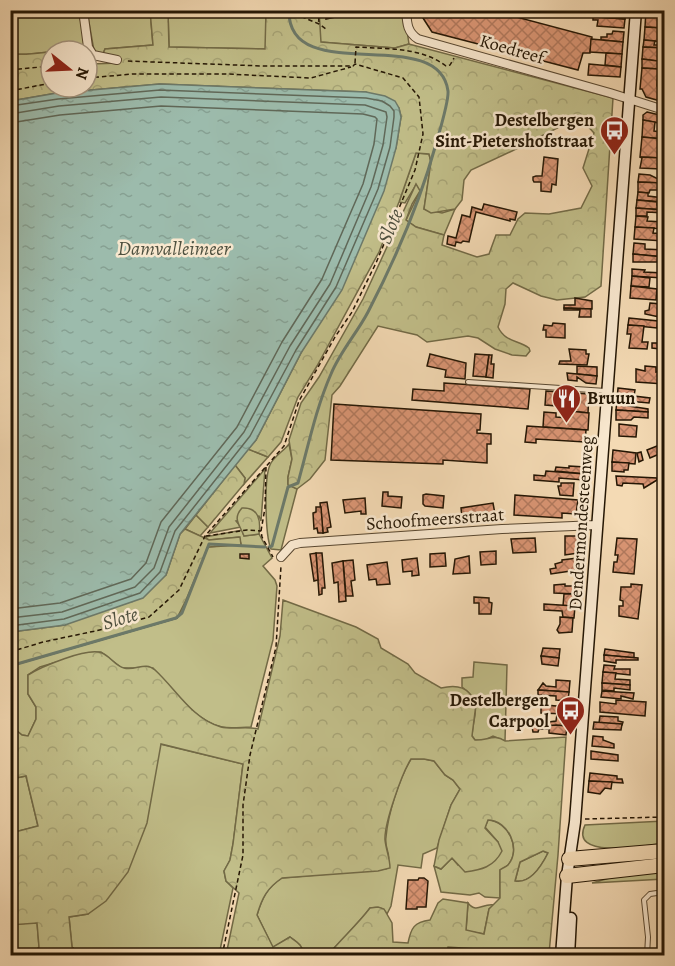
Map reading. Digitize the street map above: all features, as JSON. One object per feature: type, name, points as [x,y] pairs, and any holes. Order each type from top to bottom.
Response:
[{"type":"highway","points":[[573,859],[664,851]]},
{"type":"highway","points":[[571,876],[664,865]]},
{"type":"main road","name":"Dendermondesteenweg","points":[[561,956],[577,837],[575,821],[636,10]]},
{"type":"main road","name":"Dendermondesteenweg","points":[[569,956],[571,876]]},
{"type":"street","points":[[83,10],[88,47],[93,55],[117,60]]},
{"type":"street","name":"Koedreef","points":[[406,10],[408,27],[411,34],[418,39],[664,110]]},
{"type":"street","name":"Schoofmeersstraat","points":[[281,557],[292,545],[300,543],[597,525]]},
{"type":"lane","points":[[468,382],[607,391]]},
{"type":"lane","points":[[647,956],[648,938],[644,900],[650,894],[664,892]]},
{"type":"path","points":[[300,10],[300,16],[326,29]]},
{"type":"path","points":[[318,10],[319,24]]},
{"type":"path","points":[[354,65],[356,47],[419,52],[435,58],[446,66],[450,65],[458,49]]},
{"type":"path","points":[[10,652],[149,617],[179,590],[206,536],[284,446],[299,401],[335,337],[352,312],[376,263],[415,170],[423,134],[419,97],[403,78],[354,65],[263,66],[117,60]]},
{"type":"path","points":[[99,77],[133,74],[215,74],[311,78],[354,65]]},
{"type":"path","points":[[10,70],[39,67]]},
{"type":"path","points":[[10,91],[39,85]]},
{"type":"path","points":[[222,956],[243,855],[243,805],[250,755],[276,647],[281,557],[272,557],[261,531],[266,508],[267,465]]},
{"type":"path","points":[[206,536],[247,530],[261,531]]},
{"type":"path","points":[[575,821],[664,817]]},
{"type":"green space","points":[[150,10],[168,11],[169,47],[265,49],[266,11],[319,11],[321,42],[395,48],[409,44],[613,98],[601,286],[585,297],[557,300],[541,296],[513,283],[506,289],[505,304],[498,327],[508,338],[529,348],[530,351],[526,356],[512,355],[495,349],[478,338],[468,336],[427,342],[417,335],[378,326],[332,395],[325,460],[310,479],[297,489],[288,485],[292,459],[289,440],[301,403],[319,377],[363,299],[416,184],[420,191],[406,220],[416,227],[444,235],[442,245],[477,257],[489,254],[496,235],[510,235],[518,219],[525,213],[549,214],[581,208],[592,186],[583,168],[594,133],[583,121],[567,123],[471,170],[464,180],[462,200],[455,209],[431,213],[424,209],[431,162],[429,154],[416,153],[379,252],[298,397],[281,442],[268,457],[248,449],[256,440],[301,353],[396,148],[401,117],[399,108],[366,92],[160,84],[99,89],[99,64],[119,63],[121,59],[103,54],[105,49],[153,45]]},
{"type":"green space","points":[[10,11],[79,11],[84,39],[39,39],[39,53],[11,54]]},
{"type":"green space","points":[[87,11],[150,11],[153,45],[105,49],[103,54],[99,53],[99,39],[92,39]]},
{"type":"green space","points":[[168,11],[266,11],[266,49],[169,47]]},
{"type":"green space","points":[[319,11],[404,11],[409,44],[395,48],[320,42]]},
{"type":"green space","points":[[39,53],[39,96],[11,101],[11,54]]},
{"type":"green space","points":[[416,153],[429,154],[431,162],[424,209],[442,213],[455,209],[444,235],[416,227],[406,220],[420,191],[416,185],[405,203],[399,202]]},
{"type":"green space","points":[[289,444],[292,459],[288,484],[297,489],[281,550],[271,549],[266,520],[268,472],[274,459]]},
{"type":"green space","points":[[248,449],[268,457],[244,484],[245,478],[235,465]]},
{"type":"green space","points":[[235,465],[245,478],[244,484],[208,527],[196,515]]},
{"type":"green space","points":[[265,469],[261,521],[259,516],[236,521],[241,527],[210,533]]},
{"type":"green space","points":[[242,508],[252,510],[258,516],[259,534],[244,536],[237,519]]},
{"type":"green space","points":[[196,515],[208,527],[200,536],[185,529]]},
{"type":"green space","points":[[185,529],[209,540],[240,537],[241,545],[208,547],[177,618],[11,666],[11,632],[65,625],[166,575],[180,534]]},
{"type":"green space","points":[[242,530],[244,536],[259,534],[272,558],[263,566],[275,580],[277,586],[273,640],[251,727],[225,728],[212,724],[184,703],[153,668],[122,668],[101,652],[87,653],[40,667],[28,675],[28,694],[36,707],[36,719],[28,736],[22,735],[11,726],[10,666],[177,618],[208,547],[241,544],[239,537],[209,540],[205,537]]},
{"type":"green space","points":[[283,600],[356,627],[378,639],[381,648],[408,664],[415,673],[441,688],[453,686],[466,690],[476,704],[472,736],[475,740],[494,737],[505,741],[566,737],[549,954],[448,947],[446,955],[328,955],[370,908],[384,909],[392,923],[393,942],[408,943],[414,927],[420,922],[430,920],[438,903],[443,899],[468,903],[466,930],[484,934],[489,909],[500,898],[500,870],[508,865],[514,851],[511,836],[502,825],[488,820],[485,828],[498,842],[502,851],[495,861],[487,867],[465,872],[452,858],[441,869],[434,866],[439,840],[451,805],[460,789],[434,761],[411,759],[390,811],[385,832],[390,868],[378,871],[282,878],[266,894],[257,915],[273,947],[290,937],[301,947],[303,955],[226,955],[239,893],[226,881],[224,871],[230,860],[233,844],[243,764],[161,744],[147,823],[128,872],[106,901],[88,914],[69,917],[72,947],[81,955],[11,955],[35,953],[39,947],[37,923],[10,925],[11,833],[38,826],[26,776],[11,779],[11,726],[22,735],[28,736],[36,719],[36,707],[28,694],[28,675],[75,655],[102,653],[124,668],[151,667],[185,703],[211,723],[225,728],[258,729],[280,636]],"holes":[[[543,851],[548,853],[531,877],[515,881],[520,862]]]},
{"type":"green space","points":[[474,662],[507,665],[505,741],[493,736],[483,741],[475,740],[472,736],[475,703],[462,687],[462,678],[473,677]]},
{"type":"green space","points":[[160,744],[243,764],[233,844],[230,860],[224,871],[226,881],[233,888],[219,955],[81,955],[72,947],[69,917],[88,914],[155,768]]},
{"type":"green space","points":[[411,759],[434,761],[460,789],[451,805],[437,848],[423,854],[421,868],[398,865],[391,906],[387,914],[380,908],[370,908],[328,955],[303,955],[301,947],[290,937],[273,948],[257,915],[266,894],[282,878],[386,869],[389,859],[386,842],[389,818],[398,786]]},
{"type":"green space","points":[[26,776],[38,826],[11,833],[10,779]]},
{"type":"green space","points":[[488,820],[502,825],[507,830],[513,844],[512,859],[500,870],[500,898],[485,897],[479,893],[470,895],[441,892],[434,866],[441,869],[452,858],[458,865],[498,842],[485,827]]},
{"type":"green space","points":[[664,821],[664,843],[628,848],[599,847],[588,843],[583,836],[585,825]]},
{"type":"green space","points":[[543,851],[548,853],[535,873],[526,880],[515,881],[520,862]]},
{"type":"green space","points":[[664,871],[664,879],[592,883],[620,875]]},
{"type":"green space","points":[[468,903],[474,908],[494,905],[489,909],[484,934],[466,931]]},
{"type":"green space","points":[[37,922],[39,947],[35,953],[11,954],[10,925]]},
{"type":"water","name":"Damvalleimeer","points":[[160,84],[366,92],[385,96],[395,101],[401,117],[396,148],[384,191],[342,290],[301,353],[256,440],[180,534],[166,575],[143,598],[65,625],[11,632],[11,101],[39,96],[39,99],[99,99],[99,89]]},
{"type":"building","points":[[326,10],[368,10],[326,19]]},
{"type":"building","points":[[424,10],[490,10],[592,37],[590,53],[583,53],[578,70],[432,32],[423,18]]},
{"type":"building","points":[[646,10],[662,10],[660,28],[645,27]]},
{"type":"building","points":[[593,11],[600,11],[599,17],[625,19],[624,28],[597,26],[598,20],[593,20]]},
{"type":"building","points":[[600,11],[625,13],[625,19],[599,17]]},
{"type":"building","points":[[645,27],[664,28],[664,42],[644,40]]},
{"type":"building","points":[[613,31],[624,32],[623,42],[601,40],[601,37],[607,37],[607,34],[612,34]]},
{"type":"building","points":[[591,39],[623,42],[622,54],[590,52]]},
{"type":"building","points":[[644,40],[655,41],[654,45],[664,45],[664,48],[643,47]]},
{"type":"building","points":[[643,47],[664,48],[664,62],[642,59]]},
{"type":"building","points":[[606,53],[622,54],[621,67],[605,65]]},
{"type":"building","points":[[642,59],[658,61],[659,69],[642,68]]},
{"type":"building","points":[[589,64],[621,67],[620,77],[588,75]]},
{"type":"building","points":[[642,68],[658,69],[657,86],[664,88],[664,102],[646,97],[640,89]]},
{"type":"building","points":[[647,112],[664,116],[664,124],[643,120],[643,115]]},
{"type":"building","points":[[643,120],[655,122],[654,131],[661,132],[663,124],[664,139],[642,137]]},
{"type":"building","points":[[642,137],[663,139],[662,158],[640,157]]},
{"type":"building","points":[[544,157],[558,159],[556,185],[552,184],[551,192],[541,191],[541,182],[533,180],[533,177],[542,176]]},
{"type":"building","points":[[640,157],[662,158],[661,169],[640,168],[642,158]]},
{"type":"building","points":[[639,174],[662,179],[662,183],[638,182]]},
{"type":"building","points":[[638,182],[662,183],[661,190],[650,190],[649,193],[638,192]]},
{"type":"building","points":[[638,192],[664,198],[664,202],[637,200]]},
{"type":"building","points":[[637,200],[657,202],[657,205],[664,206],[664,210],[636,208]]},
{"type":"building","points":[[484,204],[517,212],[515,220],[510,219],[510,221],[476,212],[469,242],[456,242],[455,246],[447,244],[448,236],[456,238],[462,215],[470,217],[472,207],[482,210]]},
{"type":"building","points":[[636,208],[664,210],[664,213],[647,212],[647,216],[636,216]]},
{"type":"building","points":[[636,216],[648,217],[647,221],[663,222],[664,229],[635,227]]},
{"type":"building","points":[[635,227],[654,228],[653,233],[664,234],[664,241],[634,239]]},
{"type":"building","points":[[634,243],[645,244],[645,249],[664,250],[664,257],[633,254]]},
{"type":"building","points":[[633,254],[664,257],[664,267],[663,262],[633,262]]},
{"type":"building","points":[[632,269],[663,273],[663,278],[632,276]]},
{"type":"building","points":[[632,276],[650,278],[649,287],[631,286]]},
{"type":"building","points":[[631,286],[657,289],[656,300],[630,298]]},
{"type":"building","points":[[575,298],[592,301],[592,309],[564,308],[564,305],[575,305]]},
{"type":"building","points":[[650,303],[661,304],[660,312],[664,312],[664,318],[645,314],[645,311],[649,310]]},
{"type":"building","points":[[564,308],[591,309],[591,317],[579,317],[580,310],[564,310]]},
{"type":"building","points":[[629,318],[658,321],[657,328],[628,325]]},
{"type":"building","points":[[553,323],[565,324],[565,338],[546,337],[546,330],[543,330],[544,325],[552,326]]},
{"type":"building","points":[[628,325],[644,326],[642,342],[648,342],[647,349],[629,348],[631,334],[627,334]]},
{"type":"building","points":[[652,343],[660,343],[660,349],[652,348]]},
{"type":"building","points":[[569,349],[586,350],[586,354],[589,354],[587,365],[559,364],[560,361],[571,361]]},
{"type":"building","points":[[430,354],[466,363],[465,379],[445,377],[446,370],[427,366]]},
{"type":"building","points":[[475,354],[489,355],[486,377],[473,376]]},
{"type":"building","points":[[489,355],[492,355],[491,364],[494,364],[493,378],[486,377]]},
{"type":"building","points":[[577,366],[597,367],[597,376],[577,374]]},
{"type":"building","points":[[645,366],[656,367],[656,372],[661,371],[664,384],[636,382],[636,369],[645,371]]},
{"type":"building","points":[[567,373],[597,376],[596,384],[586,383],[577,377],[577,381],[568,380]]},
{"type":"building","points":[[444,383],[530,389],[528,409],[412,400],[413,389],[444,391]]},
{"type":"building","points":[[618,388],[635,390],[634,396],[650,398],[649,403],[617,400]]},
{"type":"building","points":[[546,391],[589,394],[588,413],[569,411],[570,407],[545,405]]},
{"type":"building","points":[[617,400],[629,401],[628,406],[648,409],[648,412],[616,410]]},
{"type":"building","points":[[334,404],[481,414],[480,430],[477,430],[477,433],[491,434],[491,444],[487,444],[487,463],[443,460],[443,464],[331,460]]},
{"type":"building","points":[[616,410],[648,412],[648,418],[634,417],[631,420],[616,420]]},
{"type":"building","name":"Bruun","points":[[569,411],[589,413],[588,430],[543,427],[544,412],[556,413],[556,417],[569,418]]},
{"type":"building","points":[[619,424],[637,426],[636,437],[619,436]]},
{"type":"building","points":[[527,426],[586,430],[585,442],[536,439],[536,443],[525,442]]},
{"type":"building","points":[[662,444],[664,452],[650,458],[647,450]]},
{"type":"building","points":[[613,450],[636,453],[635,464],[612,462]]},
{"type":"building","points":[[641,452],[643,460],[639,462],[637,453]]},
{"type":"building","points":[[664,458],[664,475],[658,461]]},
{"type":"building","points":[[612,462],[629,463],[628,470],[612,471]]},
{"type":"building","points":[[569,466],[585,467],[585,474],[555,471],[556,467],[569,468]]},
{"type":"building","points":[[546,471],[585,474],[584,480],[559,478],[559,482],[534,480],[534,475],[545,476]]},
{"type":"building","points":[[616,476],[657,478],[657,480],[644,488],[643,484],[623,483],[622,486],[617,485]]},
{"type":"building","points":[[561,483],[574,483],[573,496],[560,495],[558,486],[561,486]]},
{"type":"building","points":[[383,492],[388,492],[388,496],[402,497],[401,508],[382,506]]},
{"type":"building","points":[[423,495],[444,496],[443,508],[425,506]]},
{"type":"building","points":[[515,495],[578,500],[576,514],[562,513],[562,518],[514,515]]},
{"type":"building","points":[[365,498],[366,514],[361,514],[361,511],[345,513],[343,500]]},
{"type":"building","points":[[327,502],[331,527],[327,528],[328,532],[323,533],[320,503]]},
{"type":"building","points":[[493,503],[495,514],[462,518],[461,508]]},
{"type":"building","points":[[316,507],[321,507],[323,533],[318,533],[317,528],[314,529],[313,513],[316,512]]},
{"type":"building","points":[[565,536],[578,536],[578,553],[565,555]]},
{"type":"building","points":[[535,538],[536,552],[513,553],[511,539]]},
{"type":"building","points":[[617,538],[637,539],[634,574],[613,572],[614,562],[617,562],[618,555],[615,555]]},
{"type":"building","points":[[496,551],[496,564],[481,565],[480,552]]},
{"type":"building","points":[[316,553],[322,553],[325,588],[322,588],[322,594],[319,595]]},
{"type":"building","points":[[316,553],[318,580],[314,581],[310,554]]},
{"type":"building","points":[[445,553],[446,566],[430,567],[430,554]]},
{"type":"building","points":[[240,554],[249,554],[249,559],[240,558]]},
{"type":"building","points":[[469,556],[470,573],[453,574],[455,559]]},
{"type":"building","points":[[417,558],[419,575],[412,576],[412,571],[403,572],[402,560]]},
{"type":"building","points":[[577,558],[577,570],[551,574],[550,569],[556,568],[555,564],[562,560]]},
{"type":"building","points":[[353,560],[355,580],[351,581],[353,596],[346,596],[343,561]]},
{"type":"building","points":[[343,561],[346,601],[339,602],[338,582],[334,583],[332,563]]},
{"type":"building","points":[[387,562],[390,584],[377,585],[376,579],[369,580],[367,565]]},
{"type":"building","points":[[565,584],[565,586],[576,586],[576,594],[554,593],[554,585]]},
{"type":"building","points":[[631,584],[642,585],[638,619],[619,616],[619,606],[623,606],[623,601],[620,600],[621,587],[631,587]]},
{"type":"building","points":[[564,594],[576,594],[575,606],[563,606]]},
{"type":"building","points":[[474,597],[489,598],[489,602],[492,603],[491,614],[479,614],[479,603],[474,603]]},
{"type":"building","points":[[544,604],[575,606],[574,618],[563,617],[562,611],[544,610]]},
{"type":"building","points":[[560,617],[573,618],[572,632],[559,633],[557,630]]},
{"type":"building","points":[[543,648],[560,649],[559,658],[541,656]]},
{"type":"building","points":[[605,649],[634,653],[634,658],[604,655]]},
{"type":"building","points":[[604,655],[638,658],[638,660],[616,660],[616,663],[604,661]]},
{"type":"building","points":[[541,656],[559,658],[558,666],[542,664]]},
{"type":"building","points":[[604,665],[615,666],[614,669],[630,669],[630,675],[603,672]]},
{"type":"building","points":[[603,672],[616,673],[615,679],[630,680],[630,685],[602,683]]},
{"type":"building","points":[[556,680],[570,681],[569,692],[538,690],[543,683],[546,686],[556,687]]},
{"type":"building","points":[[602,683],[630,685],[630,690],[614,688],[614,691],[602,690]]},
{"type":"building","points":[[538,690],[569,692],[568,701],[556,700],[556,696],[538,695]]},
{"type":"building","points":[[602,691],[634,693],[633,699],[621,696],[621,699],[601,697]]},
{"type":"building","points":[[616,700],[646,702],[645,716],[600,712],[600,702],[616,704]]},
{"type":"building","points":[[541,706],[568,707],[567,714],[541,713]]},
{"type":"building","points":[[557,714],[567,714],[567,726],[538,727],[541,723],[556,721]]},
{"type":"building","points":[[600,716],[618,717],[618,721],[623,722],[622,725],[599,723]]},
{"type":"building","points":[[594,722],[622,724],[621,730],[593,729]]},
{"type":"building","points":[[567,726],[566,735],[549,733],[549,729],[539,729],[538,732],[533,732],[532,727]]},
{"type":"building","points":[[593,736],[603,737],[603,740],[614,744],[614,748],[592,746]]},
{"type":"building","points":[[591,751],[618,755],[618,761],[591,759]]},
{"type":"building","points":[[590,773],[617,776],[617,779],[622,779],[623,783],[589,781]]},
{"type":"building","points":[[589,781],[612,782],[611,789],[605,788],[600,794],[588,792]]},
{"type":"building","points":[[419,878],[428,881],[426,907],[406,909],[408,880]]},
{"type":"waterway","name":"Slote","points":[[269,547],[272,546],[288,487],[298,483],[317,414],[331,374],[368,312],[406,230],[430,166],[448,96],[439,71],[419,60],[336,52],[312,46],[295,33],[289,10]]},
{"type":"waterway","name":"Slote","points":[[10,666],[176,618],[182,613],[209,544],[265,547]]},
{"type":"place","name":"Destelbergen Sint-Pietershofstraat","points":[[615,156]]},
{"type":"place","name":"Bruun","points":[[566,424]]},
{"type":"place","name":"Destelbergen Carpool","points":[[570,736]]}]
